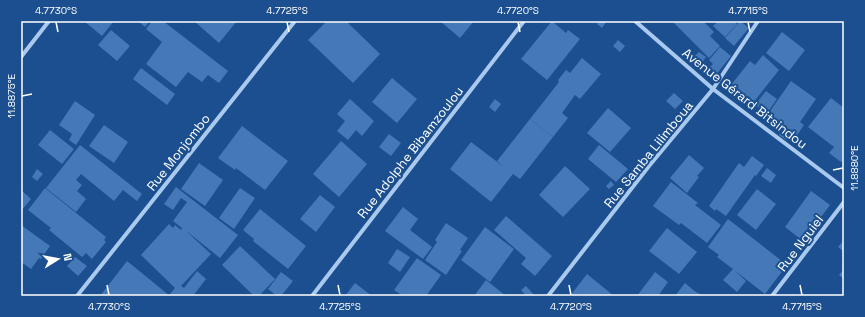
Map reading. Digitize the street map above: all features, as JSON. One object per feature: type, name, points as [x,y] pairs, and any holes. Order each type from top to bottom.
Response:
[{"type":"street","points":[[21,57],[49,21]]},
{"type":"street","name":"Rue Monjombo","points":[[77,296],[295,21]]},
{"type":"street","name":"Rue Adolphe Bibamzoulou","points":[[312,296],[524,21]]},
{"type":"street","name":"Avenue Gérard Bitsindou","points":[[635,21],[713,88],[844,188]]},
{"type":"street","name":"Rue Samba Lilimboua","points":[[548,296],[713,88],[758,21]]},
{"type":"street","name":"Rue Nguiel","points":[[772,296],[844,202]]},
{"type":"building","points":[[84,21],[114,21],[102,36]]},
{"type":"building","points":[[138,21],[150,21],[145,27]]},
{"type":"building","points":[[152,21],[163,21],[228,71],[219,83],[208,75],[202,82],[188,72],[176,87],[146,64],[162,42],[146,29]]},
{"type":"building","points":[[194,21],[237,21],[219,43]]},
{"type":"building","points":[[327,21],[346,21],[380,54],[353,83],[308,40]]},
{"type":"building","points":[[440,21],[474,21],[460,38]]},
{"type":"building","points":[[552,21],[566,33],[568,30],[580,39],[547,80],[521,59]]},
{"type":"building","points":[[599,21],[606,22],[602,28],[597,24]]},
{"type":"building","points":[[676,21],[703,21],[714,32],[710,36],[720,46],[709,58],[674,23]]},
{"type":"building","points":[[718,21],[734,21],[737,24],[725,37],[713,26]]},
{"type":"building","points":[[740,21],[749,28],[734,46],[725,38]]},
{"type":"building","points":[[111,30],[130,46],[117,61],[98,45]]},
{"type":"building","points":[[782,32],[805,50],[789,71],[766,53]]},
{"type":"building","points":[[618,40],[625,46],[620,52],[613,46]]},
{"type":"building","points":[[720,47],[731,56],[715,76],[708,69],[713,64],[709,60]]},
{"type":"building","points":[[699,52],[706,57],[701,64],[694,57]]},
{"type":"building","points":[[763,55],[779,70],[753,103],[731,85],[750,61],[755,65]]},
{"type":"building","points":[[582,58],[601,74],[580,99],[575,95],[562,113],[568,118],[553,137],[530,119],[559,82],[558,80],[566,70],[570,73]]},
{"type":"building","points":[[141,68],[175,94],[167,105],[133,79]]},
{"type":"building","points":[[392,78],[417,99],[397,123],[372,102]]},
{"type":"building","points":[[791,81],[816,99],[800,122],[804,125],[797,135],[768,114]]},
{"type":"building","points":[[766,91],[777,99],[767,113],[755,105]]},
{"type":"building","points":[[674,93],[683,101],[675,109],[666,101]]},
{"type":"building","points":[[831,98],[844,108],[844,159],[841,162],[829,153],[834,147],[808,127]]},
{"type":"building","points":[[350,99],[374,121],[362,136],[356,130],[348,140],[337,131],[345,121],[337,114]]},
{"type":"building","points":[[495,99],[501,104],[495,112],[489,107]]},
{"type":"building","points":[[75,101],[95,115],[76,145],[69,140],[72,134],[59,125]]},
{"type":"building","points":[[608,108],[631,128],[610,152],[587,133]]},
{"type":"building","points":[[530,119],[553,137],[520,179],[513,174],[491,202],[450,169],[471,142],[504,167],[497,161]]},
{"type":"building","points":[[104,125],[128,142],[114,163],[89,146]]},
{"type":"building","points":[[242,126],[288,161],[265,190],[236,168],[235,170],[218,158]]},
{"type":"building","points":[[783,128],[791,134],[786,140],[779,135]]},
{"type":"building","points":[[50,130],[74,149],[62,164],[38,145]]},
{"type":"building","points":[[389,134],[401,143],[391,156],[379,147]]},
{"type":"building","points":[[341,141],[367,164],[339,197],[313,174]]},
{"type":"building","points":[[80,145],[142,194],[137,201],[123,190],[114,201],[81,174],[76,180],[82,185],[77,191],[86,199],[76,212],[46,188]]},
{"type":"building","points":[[599,145],[628,169],[616,182],[588,159]]},
{"type":"building","points":[[689,155],[704,168],[697,176],[699,177],[687,193],[670,178]]},
{"type":"building","points":[[752,156],[764,165],[756,176],[755,175],[726,216],[716,209],[715,211],[709,206],[739,163],[744,167]]},
{"type":"building","points":[[199,163],[223,180],[205,206],[181,189]]},
{"type":"building","points":[[565,166],[590,189],[563,217],[539,195]]},
{"type":"building","points":[[767,168],[776,175],[771,183],[761,176]]},
{"type":"building","points":[[37,169],[43,174],[37,181],[32,177]]},
{"type":"building","points":[[611,181],[614,185],[609,189],[606,186]]},
{"type":"building","points":[[671,182],[698,203],[695,205],[721,225],[707,243],[681,223],[679,225],[653,206]]},
{"type":"building","points":[[176,187],[238,235],[220,258],[185,230],[211,254],[181,286],[184,288],[197,271],[206,279],[193,296],[173,296],[170,294],[175,288],[141,255],[169,224],[173,228],[175,225],[181,230],[182,228],[173,221],[187,202],[181,198],[173,210],[164,204]]},
{"type":"building","points":[[45,188],[106,237],[104,240],[106,242],[92,259],[86,253],[82,257],[49,230],[51,228],[28,210]]},
{"type":"building","points":[[240,188],[255,198],[234,229],[219,218]]},
{"type":"building","points":[[757,189],[776,204],[756,230],[737,215]]},
{"type":"building","points":[[21,190],[31,199],[21,211]]},
{"type":"building","points":[[811,191],[830,205],[803,241],[785,227]]},
{"type":"building","points":[[320,195],[335,207],[316,232],[300,219]]},
{"type":"building","points":[[403,207],[418,219],[410,230],[432,247],[423,259],[385,231]]},
{"type":"building","points":[[260,209],[306,246],[288,269],[253,241],[254,239],[243,230]]},
{"type":"building","points":[[506,216],[552,256],[535,276],[521,264],[526,258],[494,230]]},
{"type":"building","points":[[728,219],[787,265],[765,294],[734,270],[746,281],[737,292],[723,280],[733,269],[717,257],[719,255],[708,247]]},
{"type":"building","points":[[446,223],[468,238],[460,250],[462,251],[446,275],[425,260],[437,242],[435,240]]},
{"type":"building","points":[[21,225],[50,246],[41,259],[39,258],[31,269],[21,262]]},
{"type":"building","points":[[485,227],[514,249],[490,282],[461,260]]},
{"type":"building","points":[[667,228],[697,252],[679,274],[649,251]]},
{"type":"building","points":[[844,240],[844,250],[843,251],[838,247]]},
{"type":"building","points":[[240,246],[275,279],[259,296],[254,296],[222,265]]},
{"type":"building","points":[[397,249],[410,257],[400,272],[388,263]]},
{"type":"building","points":[[75,257],[87,266],[78,276],[67,266]]},
{"type":"building","points":[[417,258],[441,275],[426,296],[403,296],[394,290]]},
{"type":"building","points":[[127,261],[170,296],[100,296]]},
{"type":"building","points":[[844,269],[844,279],[839,275]]},
{"type":"building","points":[[281,272],[293,281],[281,296],[277,296],[268,289]]},
{"type":"building","points":[[655,272],[668,282],[658,296],[637,296]]},
{"type":"building","points":[[587,274],[614,296],[570,296]]},
{"type":"building","points":[[486,280],[506,296],[474,296]]},
{"type":"building","points":[[355,283],[372,296],[345,296]]},
{"type":"building","points":[[685,283],[697,293],[703,296],[675,296]]},
{"type":"building","points":[[526,286],[535,296],[526,296],[521,290]]}]
